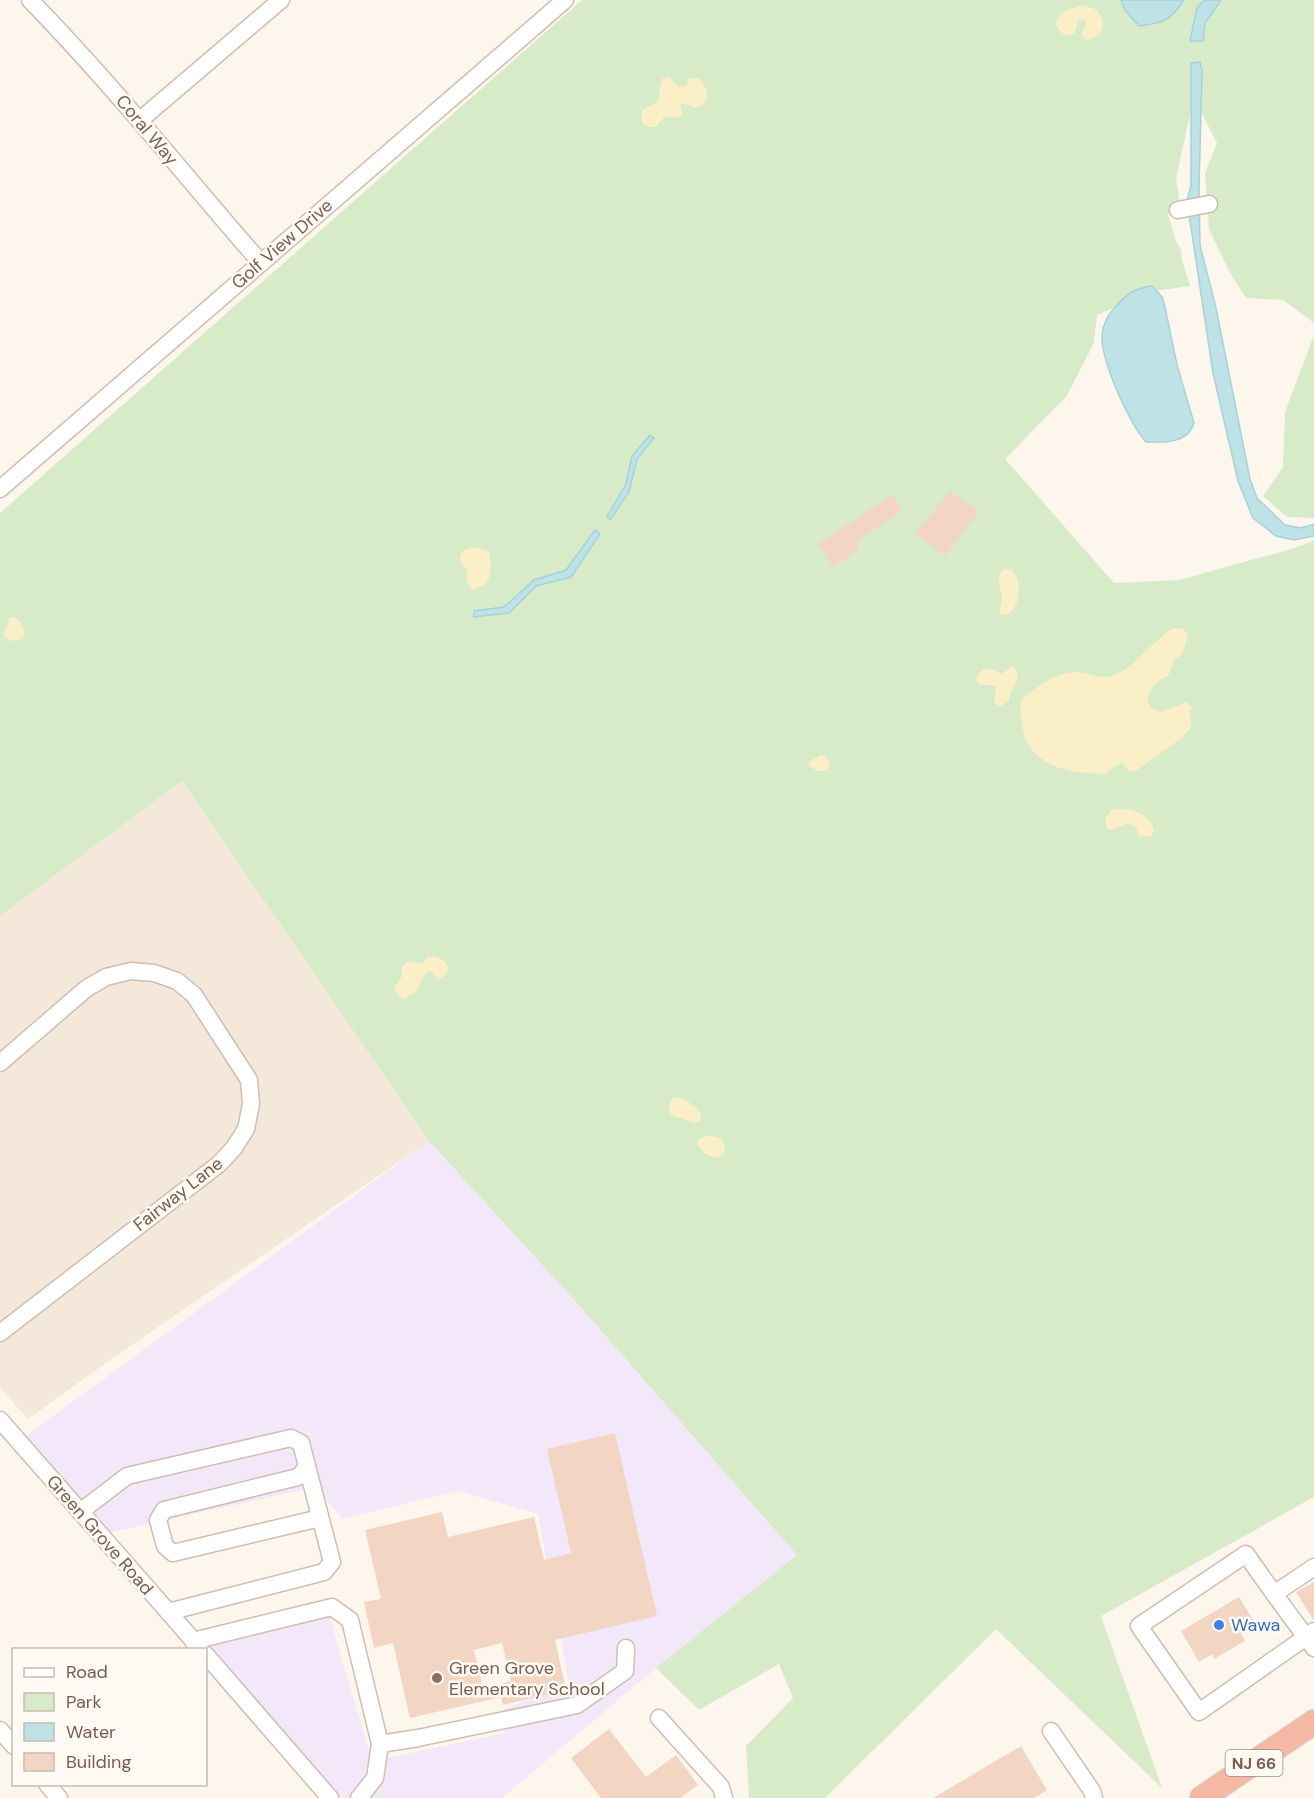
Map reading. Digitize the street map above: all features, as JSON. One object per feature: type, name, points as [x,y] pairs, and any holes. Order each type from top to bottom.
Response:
[{"type":"highway","name":"NJ 66","points":[[1202,1798],[1311,1730]]},
{"type":"street","name":"Coral Way","points":[[30,0],[140,120],[261,263]]},
{"type":"street","name":"Golf View Drive","points":[[0,489],[565,0]]},
{"type":"street","points":[[140,120],[279,1]]},
{"type":"street","points":[[1178,210],[1209,204]]},
{"type":"street","name":"Fairway Lane","points":[[0,1063],[87,988],[106,977],[131,971],[154,973],[177,981],[194,995],[249,1080],[251,1104],[246,1129],[234,1148],[219,1164],[0,1333]]},
{"type":"street","name":"Green Grove Road","points":[[1,1423],[197,1645]]},
{"type":"street","points":[[80,1512],[127,1476],[291,1438],[301,1443],[332,1562],[324,1572],[168,1612]]},
{"type":"street","points":[[307,1467],[297,1477],[165,1510],[158,1520],[160,1529],[165,1546],[173,1552],[320,1518]]},
{"type":"street","points":[[1246,1554],[1274,1594],[1311,1638],[1199,1712],[1139,1626],[1246,1554]]},
{"type":"street","points":[[1274,1594],[1314,1567]]},
{"type":"street","points":[[197,1645],[332,1607],[350,1620],[380,1744],[375,1778],[359,1798]]},
{"type":"street","points":[[380,1744],[441,1734],[577,1705],[625,1671],[626,1648]]},
{"type":"street","points":[[207,1656],[330,1798]]},
{"type":"street","points":[[660,1718],[721,1787],[724,1798]]},
{"type":"street","points":[[0,1730],[12,1744]]},
{"type":"street","points":[[1051,1731],[1092,1791],[1094,1798]]},
{"type":"street","points":[[48,1786],[59,1798]]},
{"type":"shaded area","points":[[182,781],[429,1141],[28,1419],[0,1388],[0,916]]},
{"type":"shaded area","points":[[429,1141],[577,1303],[798,1555],[656,1668],[502,1798],[327,1798],[207,1659],[207,1648],[197,1648],[186,1635],[325,1602],[372,1761],[505,1733],[500,1711],[569,1683],[538,1514],[458,1491],[342,1519],[316,1487],[99,1535],[19,1441]]},
{"type":"green space","points":[[582,0],[1314,0],[1314,323],[1283,300],[1246,298],[1230,273],[1209,229],[1205,173],[1217,143],[1193,101],[1176,178],[1180,205],[1168,215],[1181,250],[1190,286],[1148,292],[1097,315],[1094,343],[1066,397],[1005,459],[1114,583],[1179,580],[1295,548],[1314,540],[1314,1497],[1101,1616],[1162,1788],[996,1629],[825,1798],[749,1798],[746,1746],[793,1698],[779,1664],[699,1710],[656,1668],[797,1555],[577,1303],[429,1141],[182,781],[0,916],[0,513]]},
{"type":"green space","points":[[1314,335],[1314,518],[1287,517],[1263,496],[1283,467],[1285,412]]},
{"type":"sand","points":[[1084,5],[1097,10],[1101,17],[1103,25],[1099,35],[1087,40],[1083,37],[1086,22],[1084,19],[1078,22],[1075,33],[1063,34],[1056,25],[1059,17],[1066,11]]},
{"type":"sand","points":[[669,77],[679,87],[686,86],[690,78],[700,79],[707,92],[706,100],[696,108],[683,103],[680,105],[683,115],[676,118],[664,117],[656,127],[648,127],[642,123],[642,110],[658,100],[663,78]]},
{"type":"sand","points":[[474,547],[489,551],[490,570],[486,583],[472,590],[466,580],[468,571],[460,561],[460,555],[465,550]]},
{"type":"sand","points":[[1004,569],[1011,569],[1019,586],[1015,607],[1006,615],[1000,613],[1002,598],[999,576]]},
{"type":"sand","points":[[15,617],[22,624],[25,632],[23,639],[11,641],[3,635],[10,618]]},
{"type":"sand","points":[[1173,628],[1184,629],[1188,636],[1182,654],[1174,660],[1168,676],[1154,685],[1147,700],[1151,708],[1161,712],[1187,702],[1192,708],[1189,713],[1192,726],[1183,737],[1137,770],[1130,772],[1122,763],[1106,774],[1070,771],[1043,760],[1032,750],[1025,738],[1021,721],[1021,701],[1027,695],[1040,685],[1062,674],[1078,672],[1099,677],[1115,675],[1129,666]]},
{"type":"sand","points":[[1012,666],[1016,670],[1018,679],[1010,693],[1009,701],[1000,706],[994,703],[996,687],[980,685],[976,680],[978,674],[985,668],[1001,674]]},
{"type":"sand","points":[[820,755],[826,756],[830,765],[826,771],[818,771],[809,766],[811,761]]},
{"type":"sand","points":[[1113,809],[1133,810],[1145,816],[1154,832],[1150,837],[1139,835],[1136,828],[1129,823],[1111,830],[1106,828],[1106,817]]},
{"type":"sand","points":[[428,957],[444,962],[448,966],[447,974],[439,980],[430,971],[423,976],[416,992],[404,999],[398,995],[394,989],[402,976],[402,966],[408,962],[422,963]]},
{"type":"sand","points":[[673,1098],[682,1098],[692,1105],[700,1113],[701,1120],[694,1123],[671,1115],[669,1105]]},
{"type":"sand","points":[[708,1135],[722,1139],[725,1145],[724,1154],[715,1158],[704,1153],[697,1144],[698,1140]]},
{"type":"water","points":[[1121,0],[1184,0],[1166,20],[1139,26],[1125,10]]},
{"type":"water","points":[[1204,0],[1221,0],[1205,23],[1203,41],[1190,41],[1197,8]]},
{"type":"water","points":[[1200,62],[1202,71],[1200,245],[1216,308],[1250,479],[1257,498],[1285,525],[1301,528],[1314,524],[1314,536],[1294,540],[1276,536],[1253,518],[1238,481],[1213,373],[1187,201],[1191,185],[1191,63]]},
{"type":"water","points":[[1152,286],[1162,297],[1177,365],[1194,423],[1191,430],[1181,438],[1160,442],[1146,442],[1132,421],[1111,375],[1102,335],[1106,319],[1120,302],[1136,290]]},
{"type":"water","points":[[650,435],[654,438],[637,459],[629,492],[610,520],[607,517],[626,484],[632,456]]},
{"type":"water","points":[[595,530],[600,534],[571,577],[536,586],[509,613],[474,617],[474,611],[504,607],[534,580],[566,570]]},
{"type":"building","points":[[950,491],[979,512],[945,556],[915,534]]},
{"type":"building","points":[[892,495],[902,511],[857,541],[859,549],[833,567],[818,544]]},
{"type":"building","points":[[615,1433],[657,1616],[555,1640],[566,1690],[503,1705],[501,1697],[410,1718],[393,1643],[374,1648],[364,1602],[381,1599],[365,1530],[442,1512],[448,1537],[534,1517],[544,1560],[571,1553],[547,1449]],"holes":[[[502,1643],[511,1681],[483,1688],[474,1650]]]},
{"type":"building","points":[[1314,1582],[1314,1621],[1296,1592]]},
{"type":"building","points":[[1239,1597],[1256,1625],[1241,1634],[1245,1641],[1214,1659],[1212,1654],[1199,1662],[1181,1631]]},
{"type":"building","points":[[609,1729],[646,1777],[676,1755],[698,1785],[680,1798],[601,1798],[571,1758]]},
{"type":"building","points":[[1021,1746],[1047,1790],[1034,1798],[933,1798]]},
{"type":"place","name":"Wawa","points":[[1219,1625]]},
{"type":"place","name":"Green Grove Elementary School","points":[[437,1678]]}]
